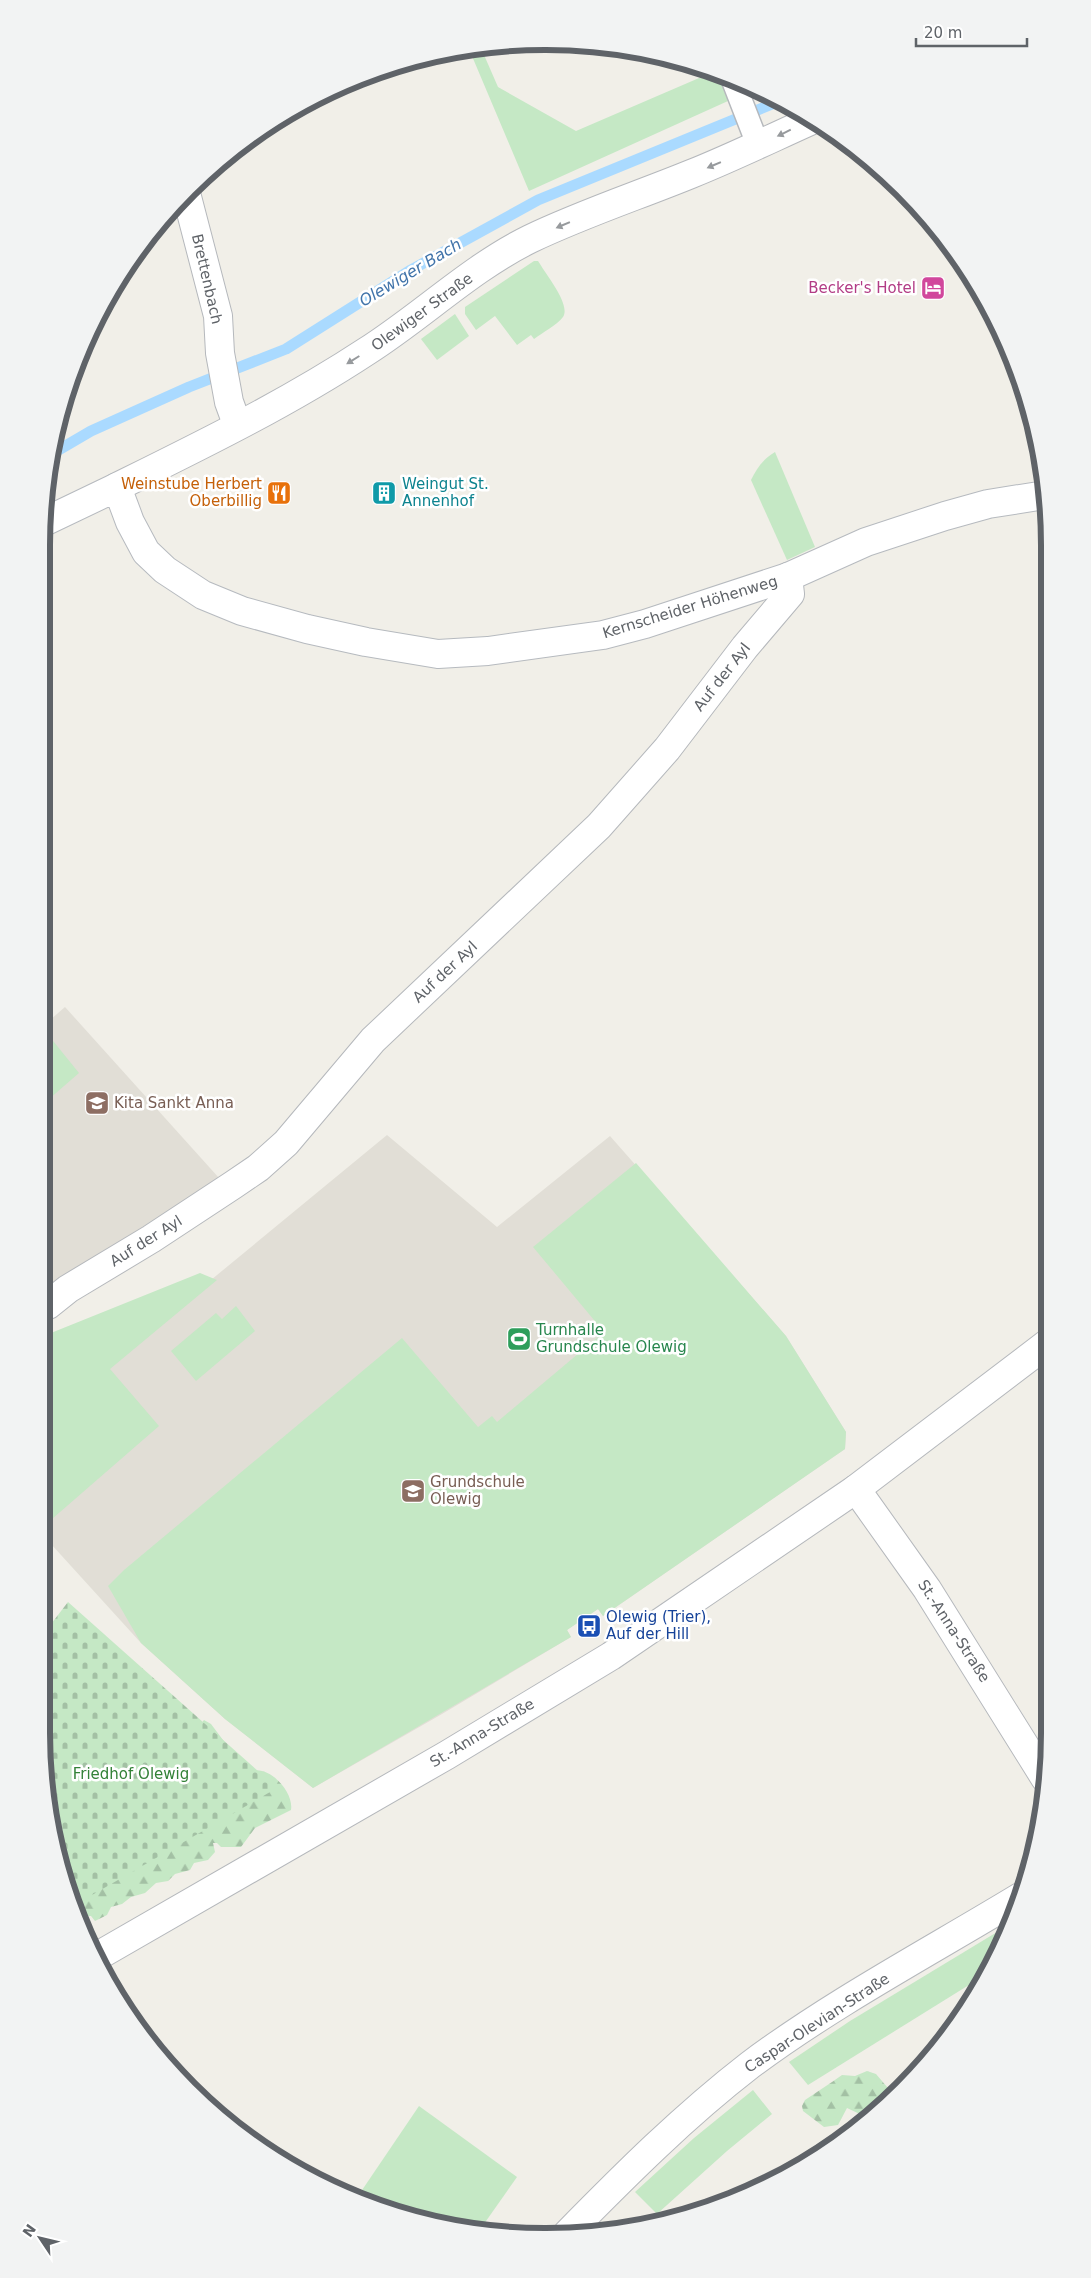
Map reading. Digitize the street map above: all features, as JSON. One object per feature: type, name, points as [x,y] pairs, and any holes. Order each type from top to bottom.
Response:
[{"type":"street","name":"Olewiger Straße","points":[[51,519],[178,457],[237,424],[298,394],[362,354],[479,271],[529,240],[755,136],[804,123]]},
{"type":"street","name":"Brettenbach","points":[[188,202],[218,316],[220,353],[227,392],[237,424]]},
{"type":"street","name":"Kernscheider Höhenweg","points":[[117,487],[142,547],[155,562],[187,586],[219,603],[307,629],[401,649],[438,654],[488,651],[603,635],[645,624],[788,576],[866,542],[945,516],[988,504],[1038,496]]},
{"type":"street","name":"Auf der Ayl","points":[[50,1303],[68,1289],[151,1239],[233,1185],[258,1168],[286,1143],[373,1040],[587,838],[624,799],[667,749],[760,628],[790,594],[788,576]]},
{"type":"street","name":"St.-Anna-Straße","points":[[102,1954],[447,1755],[611,1656],[856,1489],[1041,1348]]},
{"type":"street","name":"St.-Anna-Straße","points":[[856,1489],[927,1589],[1040,1769]]},
{"type":"street","name":"Caspar-Olevian-Straße","points":[[573,2227],[703,2103],[751,2065],[806,2027],[1011,1903]]},
{"type":"lane","points":[[736,88],[755,136]]},
{"type":"shaded area","name":"Kita Sankt Anna","points":[[65,1007],[219,1178],[50,1289],[50,1020]]},
{"type":"shaded area","name":"Grundschule Olewig","points":[[387,1135],[497,1227],[610,1136],[786,1336],[846,1432],[845,1449],[603,1616],[598,1609],[567,1630],[571,1637],[313,1788],[225,1719],[141,1643],[50,1543],[50,1413]]},
{"type":"green space","points":[[484,54],[498,87],[576,131],[704,76],[721,82],[728,101],[529,191],[472,56]]},
{"type":"green space","points":[[534,261],[538,261],[561,298],[565,312],[563,317],[534,339],[531,335],[517,345],[495,316],[476,330],[465,314],[465,307]]},
{"type":"green space","points":[[455,314],[469,336],[437,360],[421,339]]},
{"type":"green space","points":[[775,452],[815,547],[787,560],[751,480],[761,464]]},
{"type":"green space","points":[[50,1037],[79,1073],[50,1098]]},
{"type":"green space","name":"Grundschule Olewig","points":[[636,1163],[786,1336],[846,1432],[845,1449],[603,1616],[598,1609],[567,1630],[571,1637],[313,1788],[225,1719],[141,1643],[108,1586],[124,1570],[402,1338],[478,1427],[492,1416],[497,1422],[604,1332],[533,1247]]},
{"type":"green space","points":[[200,1273],[217,1280],[110,1369],[159,1426],[52,1519],[50,1517],[50,1333]]},
{"type":"green space","points":[[236,1306],[255,1331],[196,1381],[171,1351],[216,1313],[222,1319]]},
{"type":"green space","name":"Friedhof Olewig","points":[[68,1602],[277,1788],[80,1902],[67,1861],[54,1797],[50,1732],[50,1625]]},
{"type":"green space","points":[[204,1720],[211,1724],[229,1748],[252,1771],[266,1772],[273,1776],[285,1788],[291,1803],[291,1810],[255,1828],[241,1847],[221,1847],[217,1843],[213,1843],[215,1852],[208,1860],[194,1863],[190,1870],[175,1874],[168,1881],[156,1883],[145,1893],[131,1897],[122,1904],[111,1907],[107,1915],[95,1921],[91,1916],[86,1917],[67,1861],[54,1797],[52,1778],[199,1726]]},
{"type":"green space","points":[[999,1931],[974,1982],[808,2085],[789,2062],[850,2021]]},
{"type":"green space","points":[[867,2071],[876,2074],[889,2089],[861,2114],[847,2108],[838,2125],[824,2127],[803,2111],[802,2106],[805,2100],[842,2075],[855,2076]]},
{"type":"green space","points":[[753,2090],[772,2114],[727,2151],[657,2214],[635,2192],[694,2138]]},
{"type":"green space","points":[[419,2106],[517,2177],[484,2224],[417,2211],[361,2192]]},
{"type":"waterway","name":"Olewiger Bach","points":[[60,449],[91,431],[189,387],[286,349],[411,270],[538,200],[771,104]]},
{"type":"place","name":"Becker's Hotel","points":[[933,288]]},
{"type":"place","name":"Weinstube Herbert Oberbillig","points":[[279,493]]},
{"type":"place","name":"Weingut St. Annenhof","points":[[384,493]]},
{"type":"place","name":"Kita Sankt Anna","points":[[97,1103]]},
{"type":"place","name":"Turnhalle Grundschule Olewig","points":[[519,1339]]},
{"type":"place","name":"Grundschule Olewig","points":[[413,1491]]},
{"type":"place","name":"Olewig (Trier), Auf der Hill","points":[[589,1626]]}]
